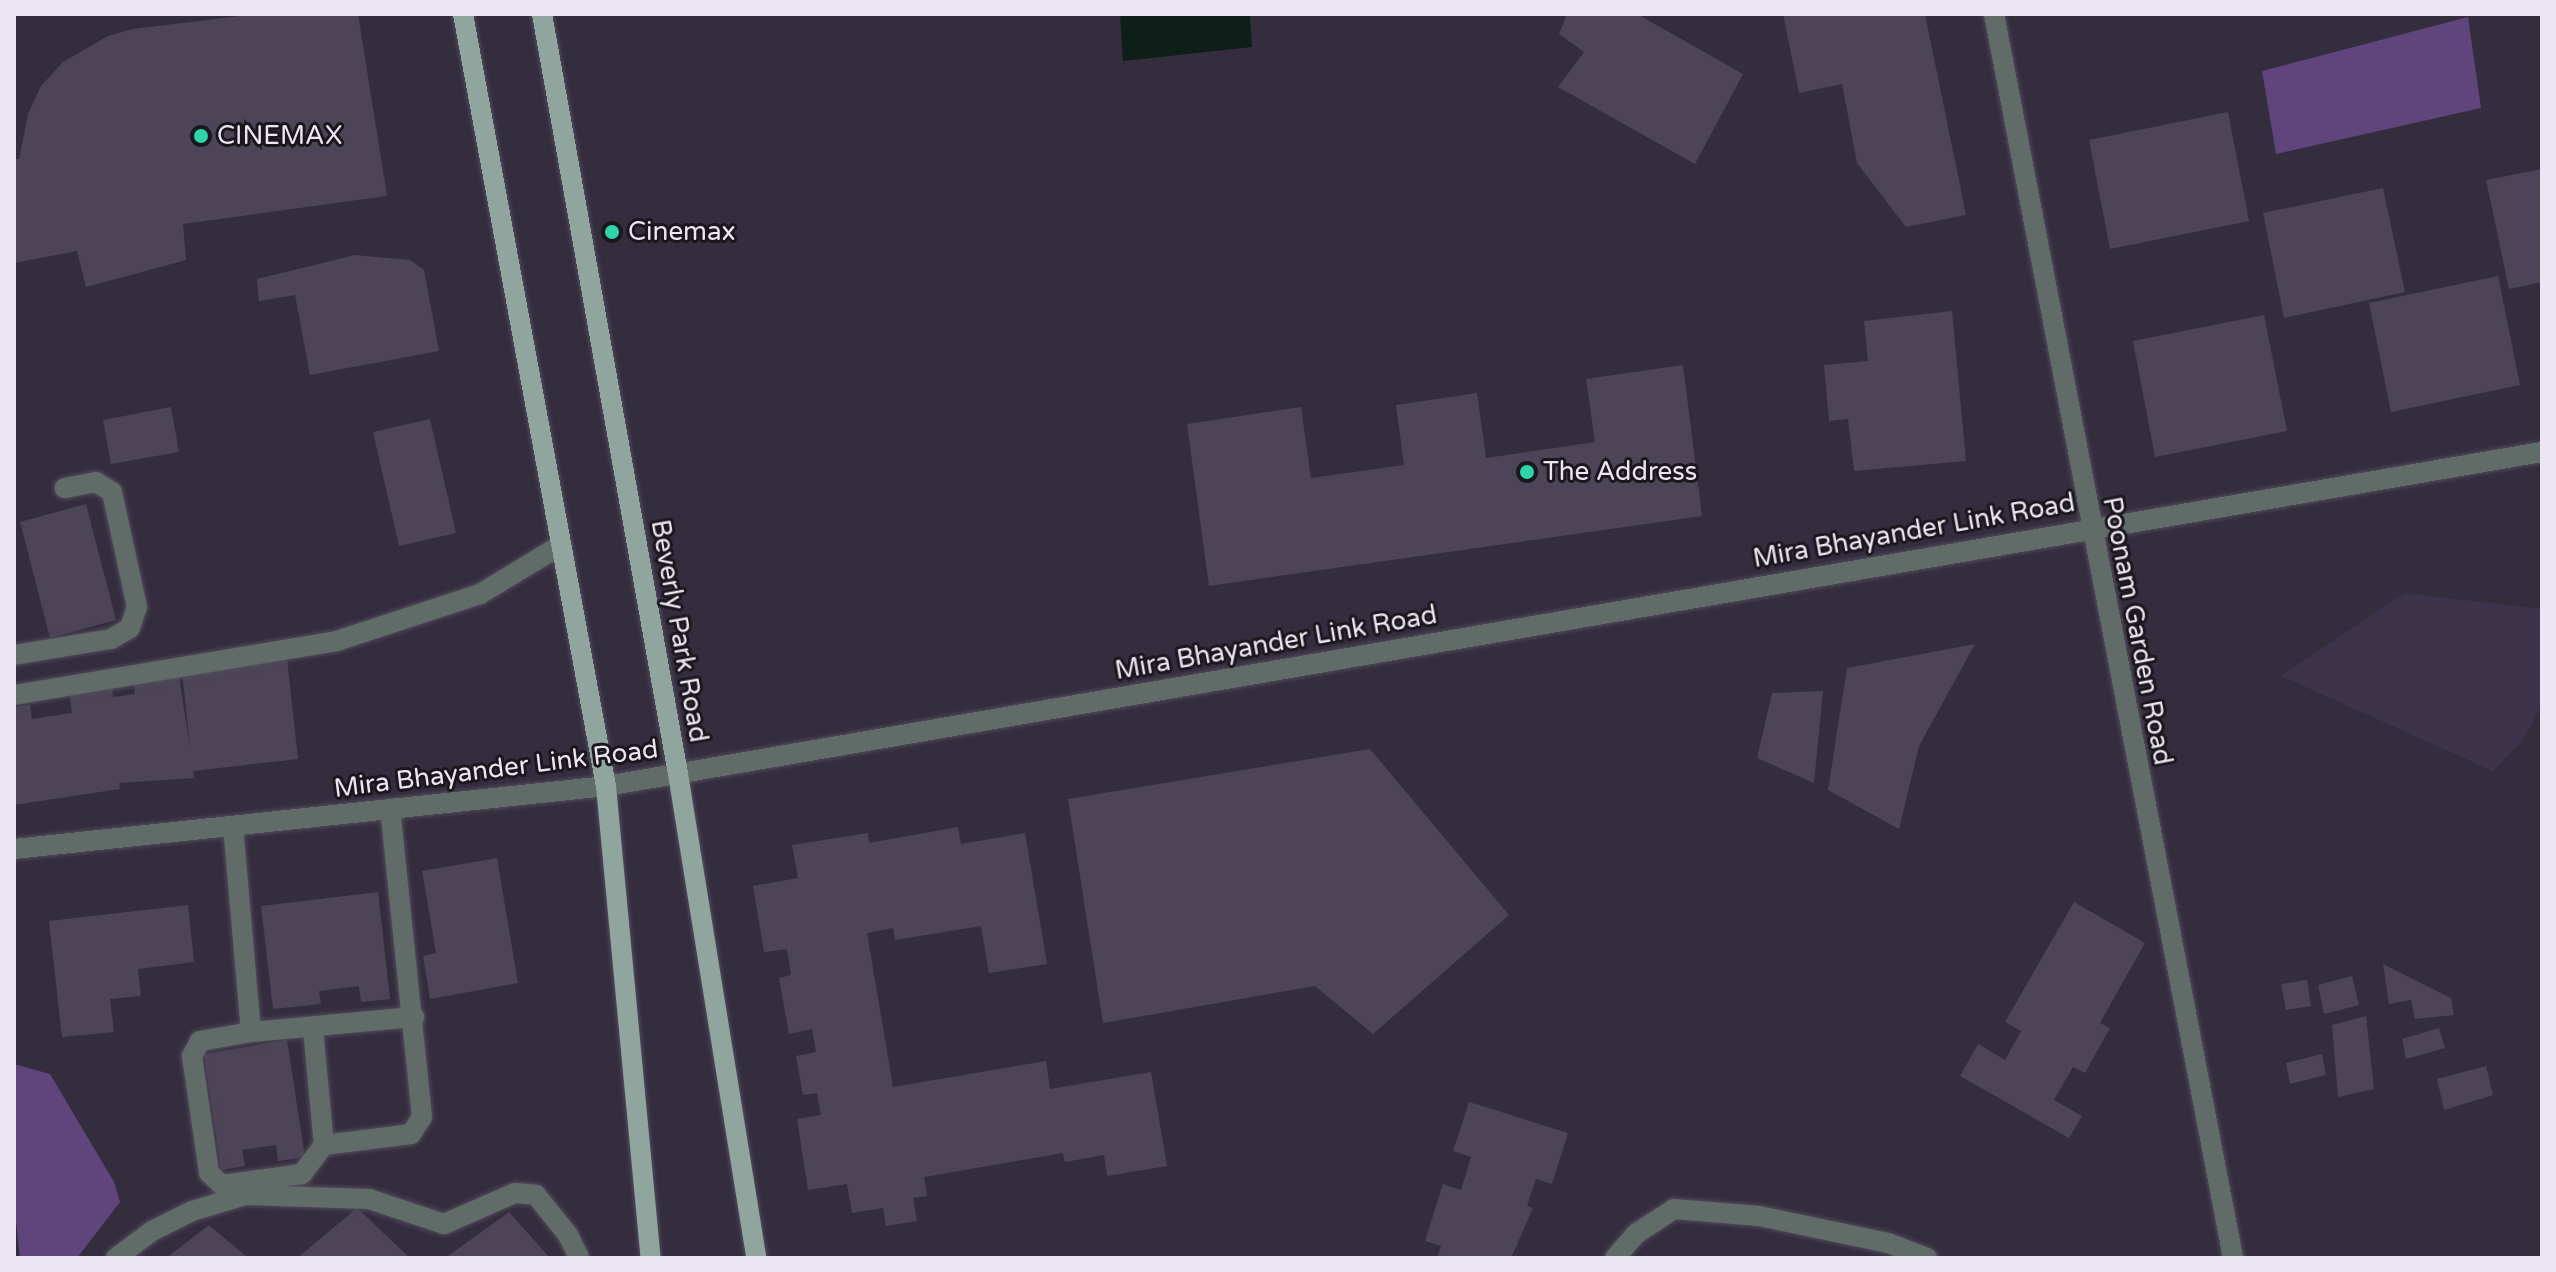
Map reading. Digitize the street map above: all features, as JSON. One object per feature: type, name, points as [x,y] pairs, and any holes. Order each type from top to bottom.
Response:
[{"type":"main road","points":[[463,14],[606,786],[651,1258]]},
{"type":"main road","name":"Beverly Park Road","points":[[542,14],[678,774],[756,1258]]},
{"type":"street","name":"Poonam Garden Road","points":[[1994,14],[2090,527],[2233,1258]]},
{"type":"street","name":"Mira Bhayander Link Road","points":[[14,849],[606,786],[2090,527],[2542,452]]},
{"type":"street","points":[[14,655],[111,639],[130,628],[137,607],[112,492],[96,482],[65,488]]},
{"type":"street","points":[[14,695],[337,641],[480,594],[561,545]]},
{"type":"street","points":[[324,1145],[411,1134],[422,1117],[390,809]]},
{"type":"street","points":[[233,826],[251,1032]]},
{"type":"street","points":[[313,1029],[324,1145],[302,1174],[222,1185],[209,1173],[192,1056],[200,1041],[251,1032],[313,1029],[414,1017]]},
{"type":"street","points":[[116,1258],[152,1231],[192,1211],[245,1195],[369,1199],[444,1224],[515,1193],[536,1195],[568,1235],[579,1258]]},
{"type":"street","points":[[1615,1258],[1637,1233],[1674,1209],[1759,1216],[1888,1243],[1927,1258]]},
{"type":"shaded area","points":[[1120,14],[1264,14],[1250,16],[1252,47],[1123,61]]},
{"type":"shaded area","points":[[2468,17],[2481,108],[2276,154],[2262,71]]},
{"type":"shaded area","points":[[2404,593],[2542,609],[2542,705],[2522,741],[2493,771],[2281,676]]},
{"type":"shaded area","points":[[14,1064],[50,1074],[114,1182],[120,1202],[77,1258],[20,1258],[14,1203]]},
{"type":"building","name":"CINEMAX","points":[[257,14],[358,14],[387,196],[183,224],[186,260],[86,287],[77,251],[14,263],[14,159],[19,159],[28,114],[41,86],[63,62],[108,36],[133,29]]},
{"type":"building","points":[[1567,14],[1637,14],[1743,74],[1695,164],[1558,87],[1584,52],[1559,34]]},
{"type":"building","points":[[1783,14],[1925,14],[1966,215],[1906,227],[1857,163],[1842,84],[1799,93]]},
{"type":"building","points":[[2228,112],[2249,221],[2110,249],[2089,140]]},
{"type":"building","points":[[2542,169],[2542,282],[2509,289],[2486,180]]},
{"type":"building","points":[[2383,188],[2405,292],[2284,318],[2263,213]]},
{"type":"building","points":[[355,255],[410,260],[424,270],[439,351],[310,375],[295,295],[259,301],[257,279]]},
{"type":"building","points":[[2498,276],[2520,385],[2391,412],[2369,303]]},
{"type":"building","points":[[1952,311],[1966,461],[1854,471],[1848,419],[1829,421],[1824,365],[1868,361],[1864,321]]},
{"type":"building","points":[[2264,315],[2287,431],[2155,457],[2133,341]]},
{"type":"building","name":"The Address","points":[[1683,365],[1702,516],[1209,586],[1187,424],[1301,407],[1311,478],[1404,465],[1396,405],[1477,393],[1486,458],[1595,442],[1586,379]]},
{"type":"building","points":[[171,407],[179,452],[111,464],[103,420]]},
{"type":"building","points":[[430,419],[456,533],[399,546],[373,432]]},
{"type":"building","points":[[86,504],[116,620],[50,638],[20,522]]},
{"type":"building","points":[[1975,644],[1919,746],[1899,829],[1828,790],[1847,668]]},
{"type":"building","points":[[287,658],[298,759],[193,771],[194,778],[119,783],[120,789],[14,805],[14,707],[30,705],[32,719],[72,713],[69,692],[112,687],[113,697],[135,694],[134,683],[179,677],[190,747],[182,670]]},
{"type":"building","points":[[1823,691],[1814,783],[1757,758],[1772,693]]},
{"type":"building","points":[[1370,749],[1509,915],[1373,1034],[1315,986],[1103,1023],[1068,799]]},
{"type":"building","points":[[958,827],[961,844],[1025,833],[1047,964],[989,973],[981,926],[895,940],[893,928],[867,933],[893,1087],[1046,1061],[1050,1089],[1151,1072],[1167,1166],[1107,1176],[1104,1155],[1065,1162],[1063,1153],[924,1177],[927,1196],[913,1198],[917,1221],[886,1226],[883,1208],[852,1213],[847,1184],[808,1190],[797,1119],[821,1115],[817,1093],[803,1095],[796,1056],[816,1052],[812,1029],[789,1034],[779,978],[791,975],[787,949],[764,952],[753,886],[798,878],[792,845],[868,833],[869,843]]},
{"type":"building","points":[[497,858],[518,983],[430,999],[423,956],[436,953],[422,871]]},
{"type":"building","points":[[378,892],[390,999],[361,1002],[359,986],[319,991],[321,1004],[273,1009],[261,906]]},
{"type":"building","points":[[2074,902],[2145,943],[2100,1023],[2110,1028],[2085,1073],[2073,1067],[2054,1100],[2082,1116],[2069,1138],[1960,1076],[1978,1044],[2005,1060],[2021,1031],[2005,1022]]},
{"type":"building","points":[[188,905],[194,962],[138,969],[141,996],[110,999],[114,1032],[62,1037],[49,921]]},
{"type":"building","points":[[2383,964],[2451,998],[2454,1015],[2415,1019],[2411,1000],[2389,1004]]},
{"type":"building","points":[[2352,976],[2359,1005],[2324,1014],[2318,985]]},
{"type":"building","points":[[2307,980],[2311,1006],[2286,1010],[2281,984]]},
{"type":"building","points":[[2366,1016],[2374,1089],[2338,1097],[2332,1025]]},
{"type":"building","points":[[2439,1028],[2445,1048],[2406,1059],[2402,1039]]},
{"type":"building","points":[[287,1040],[305,1157],[278,1161],[276,1145],[242,1150],[245,1166],[221,1170],[204,1054]]},
{"type":"building","points":[[2322,1054],[2326,1075],[2290,1084],[2286,1063]]},
{"type":"building","points":[[2486,1066],[2493,1095],[2444,1110],[2437,1079]]},
{"type":"building","points":[[1469,1102],[1568,1133],[1552,1184],[1536,1179],[1527,1206],[1533,1208],[1511,1258],[1437,1258],[1441,1246],[1425,1241],[1443,1184],[1461,1190],[1471,1157],[1453,1151]]},
{"type":"building","points":[[357,1208],[410,1258],[297,1258]]},
{"type":"building","points":[[509,1212],[550,1258],[445,1258]]},
{"type":"building","points":[[209,1225],[248,1258],[166,1258]]},
{"type":"place","name":"CINEMAX","points":[[201,136]]},
{"type":"place","name":"Cinemax","points":[[612,232]]},
{"type":"place","name":"The Address","points":[[1527,472]]}]
